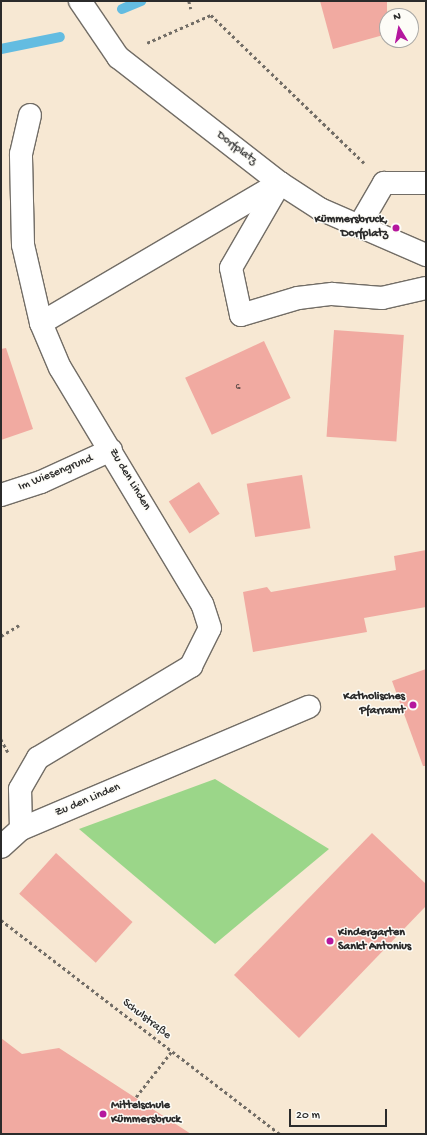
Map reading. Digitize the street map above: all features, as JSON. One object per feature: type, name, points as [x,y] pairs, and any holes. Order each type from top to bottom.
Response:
[{"type":"street","name":"Dorfplatz","points":[[80,1],[118,57],[280,182],[320,209],[426,255]]},
{"type":"street","name":"Zu den Linden","points":[[21,829],[20,789],[38,758],[191,666],[210,628],[202,604],[111,450],[60,368],[41,323],[23,245],[21,154],[30,115]]},
{"type":"street","points":[[280,182],[231,268],[241,315],[298,298],[332,294],[382,298],[426,288]]},
{"type":"street","points":[[41,323],[280,182]]},
{"type":"street","points":[[359,226],[384,182],[426,183]]},
{"type":"street","name":"Im Wiesengrund","points":[[1,495],[41,482],[111,450]]},
{"type":"street","name":"Zu den Linden","points":[[1,847],[21,829],[309,707]]},
{"type":"path","points":[[189,1],[191,9]]},
{"type":"path","points":[[118,57],[211,15],[384,182]]},
{"type":"path","points":[[1,636],[19,625]]},
{"type":"path","points":[[1,739],[9,755]]},
{"type":"path","name":"Schulstraße","points":[[1,920],[280,1134]]},
{"type":"path","points":[[136,1097],[172,1051]]},
{"type":"green space","points":[[215,779],[329,849],[215,944],[79,829]]},
{"type":"building","points":[[320,1],[387,1],[387,8],[379,8],[379,36],[333,49]]},
{"type":"building","points":[[334,330],[404,335],[396,442],[327,437]]},
{"type":"building","points":[[264,341],[291,398],[212,435],[185,378]]},
{"type":"building","points":[[6,348],[33,429],[1,440],[1,349]]},
{"type":"building","points":[[302,475],[310,528],[255,537],[247,484]]},
{"type":"building","points":[[199,482],[220,514],[190,533],[169,502]]},
{"type":"building","points":[[426,550],[426,607],[364,618],[367,632],[253,652],[243,592],[267,587],[271,592],[396,570],[394,556]]},
{"type":"building","name":"Katholisches Pfarramt","points":[[426,669],[426,766],[423,766],[392,681]]},
{"type":"building","name":"Kindergarten Sankt Antonius","points":[[372,833],[426,884],[426,906],[299,1038],[234,975]]},
{"type":"building","points":[[56,853],[133,922],[96,963],[19,894]]},
{"type":"building","points":[[1,1038],[22,1054],[59,1048],[191,1134],[1,1134]]},
{"type":"waterway","points":[[122,9],[141,1]]},
{"type":"waterway","points":[[1,49],[60,37]]},
{"type":"place","name":"Kümmersbruck, Dorfplatz","points":[[396,228]]},
{"type":"place","name":"Katholisches Pfarramt","points":[[413,705]]},
{"type":"place","name":"Kindergarten Sankt Antonius","points":[[330,941]]},
{"type":"place","name":"Mittelschule Kümmersbruck","points":[[103,1114]]}]
